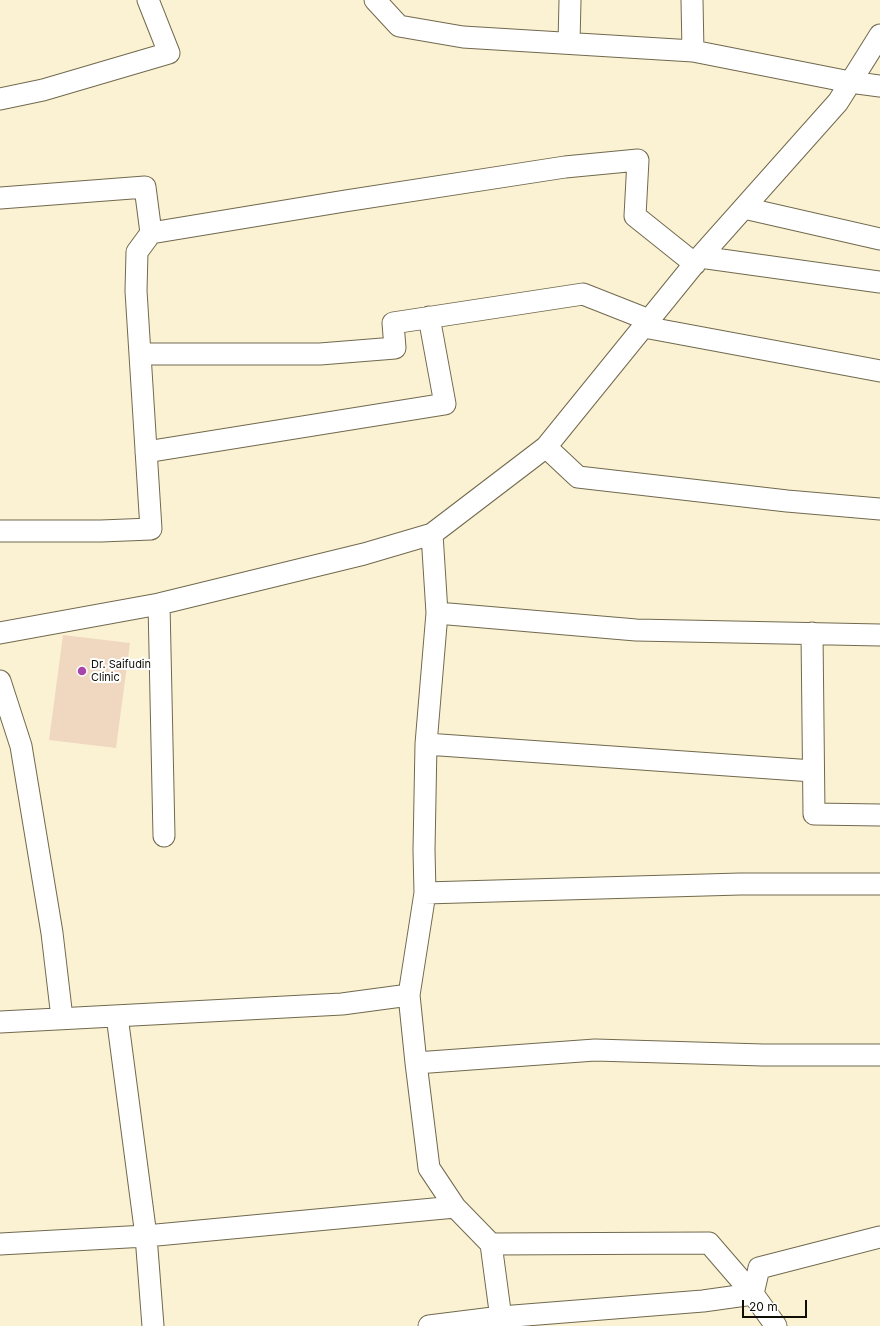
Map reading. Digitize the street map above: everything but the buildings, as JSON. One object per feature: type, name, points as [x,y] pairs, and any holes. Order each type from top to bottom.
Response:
[{"type":"street","points":[[0,99],[43,90],[169,53],[148,0]]},
{"type":"street","points":[[375,0],[399,26],[463,37],[693,50],[850,82],[880,86]]},
{"type":"street","points":[[569,43],[570,0]]},
{"type":"street","points":[[692,0],[693,50]]},
{"type":"street","points":[[0,633],[159,604],[364,554],[432,534],[546,447],[697,260],[838,102],[880,35]]},
{"type":"street","points":[[151,233],[565,167],[638,160],[635,216],[697,260],[880,282]]},
{"type":"street","points":[[0,198],[145,187],[151,233],[137,252],[136,291],[151,529],[101,531],[0,531]]},
{"type":"street","points":[[744,208],[880,239]]},
{"type":"street","points":[[140,354],[320,354],[395,348],[393,322],[583,294],[646,324],[880,371]]},
{"type":"street","points":[[146,452],[445,404],[429,317]]},
{"type":"street","points":[[546,447],[578,477],[786,501],[880,509]]},
{"type":"street","points":[[432,534],[437,613],[426,744],[424,850],[425,893],[409,996],[429,1168],[455,1207],[491,1244],[502,1322]]},
{"type":"street","points":[[159,604],[164,836]]},
{"type":"street","points":[[437,613],[636,630],[880,635]]},
{"type":"street","points":[[812,633],[814,814],[880,815]]},
{"type":"street","points":[[0,681],[21,746],[52,933],[62,1018]]},
{"type":"street","points":[[426,744],[813,771]]},
{"type":"street","points":[[425,893],[740,884],[880,884]]},
{"type":"street","points":[[0,1022],[342,1004],[409,996]]},
{"type":"street","points":[[117,1016],[146,1236],[152,1326]]},
{"type":"street","points":[[416,1063],[595,1050],[763,1055],[880,1055]]},
{"type":"street","points":[[0,1244],[146,1236],[455,1207]]},
{"type":"street","points":[[753,1294],[759,1268],[880,1237]]},
{"type":"street","points":[[491,1244],[709,1243],[753,1294],[776,1326]]},
{"type":"street","points":[[429,1326],[502,1322],[703,1301],[753,1294]]},
{"type":"place","name":"Dr. Saifudin Clinic","points":[[82,671]]}]
